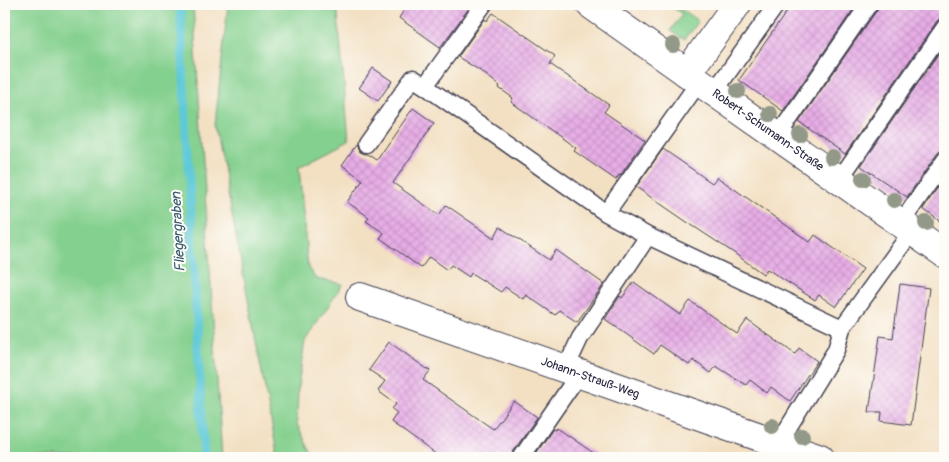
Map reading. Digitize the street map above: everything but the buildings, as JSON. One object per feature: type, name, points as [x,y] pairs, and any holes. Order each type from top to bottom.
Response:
[{"type":"street","name":"Robert-Schumann-Straße","points":[[590,4],[945,254]]},
{"type":"street","points":[[700,82],[737,4]]},
{"type":"street","name":"Johann-Strauß-Weg","points":[[360,297],[820,458]]},
{"type":"lane","points":[[426,86],[484,4]]},
{"type":"lane","points":[[606,213],[700,82],[777,4]]},
{"type":"lane","points":[[777,137],[869,4]]},
{"type":"lane","points":[[839,180],[945,26]]},
{"type":"lane","points":[[366,144],[413,78],[606,213],[648,236],[842,328]]},
{"type":"lane","points":[[778,444],[836,350],[842,328],[907,227],[945,160]]},
{"type":"lane","points":[[521,458],[572,372],[580,338],[648,236]]},
{"type":"green space","points":[[4,4],[193,4],[222,458],[4,458]]},
{"type":"green space","points":[[228,4],[337,4],[349,141],[299,167],[308,268],[316,279],[343,284],[305,341],[298,386],[297,424],[315,458],[278,458],[215,125]]},
{"type":"green space","points":[[667,4],[674,4],[698,21],[684,40],[670,31],[682,14]]},
{"type":"waterway","name":"Fliegergraben","points":[[180,4],[204,458]]}]
